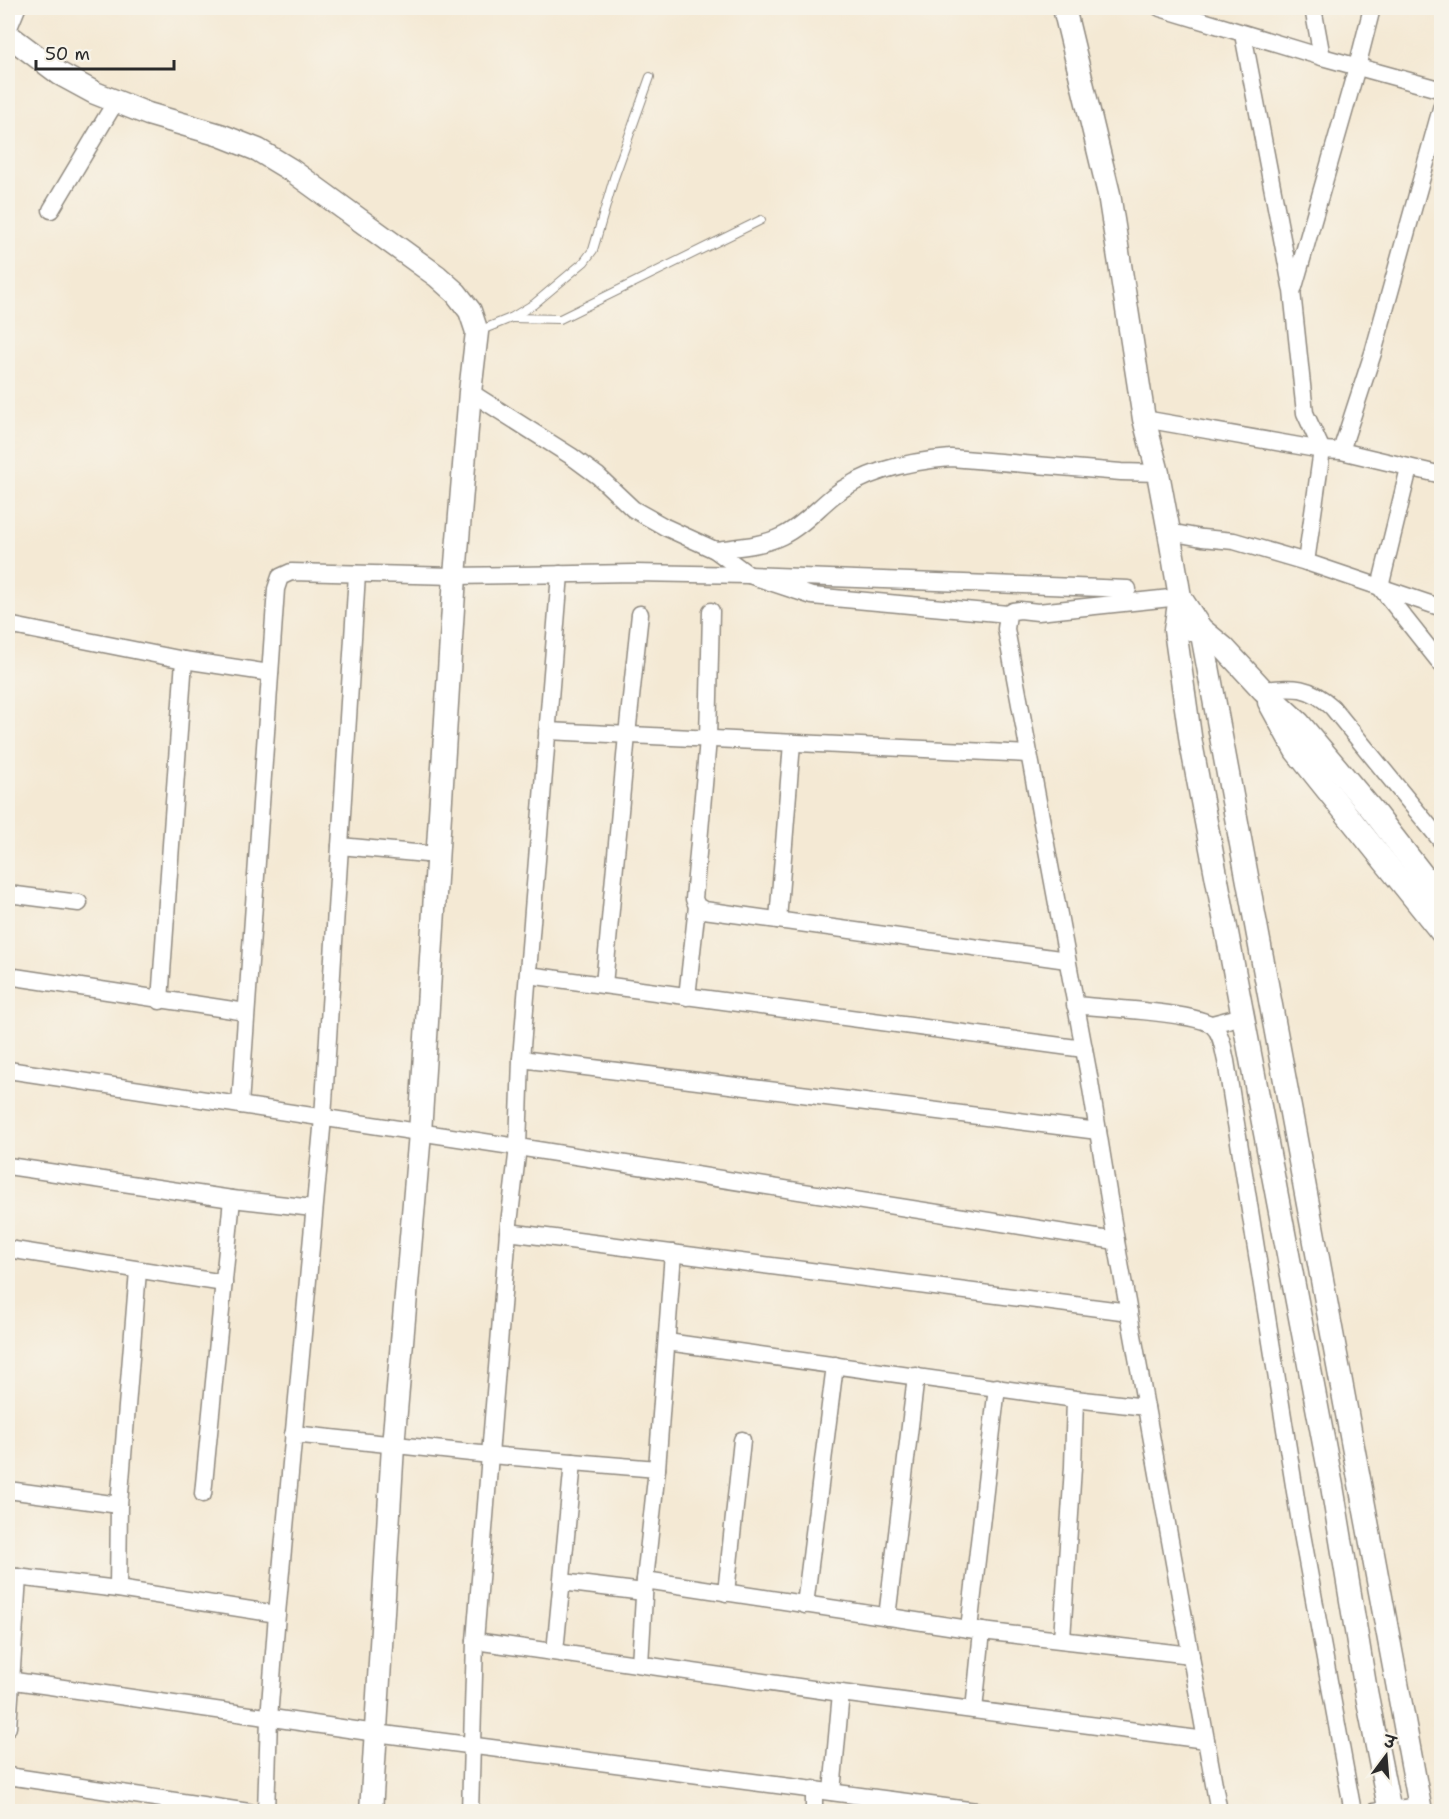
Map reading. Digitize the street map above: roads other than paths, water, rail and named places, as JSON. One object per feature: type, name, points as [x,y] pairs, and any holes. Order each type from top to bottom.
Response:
[{"type":"street","points":[[8,30],[17,8]]},
{"type":"street","points":[[1064,8],[1109,194],[1144,419],[1158,473],[1169,532],[1180,597],[1175,630],[1191,743],[1330,1474],[1384,1811],[1421,1809],[1201,629]]},
{"type":"street","points":[[1160,8],[1207,14],[1243,34],[1357,68],[1442,90]]},
{"type":"street","points":[[1313,8],[1322,57]]},
{"type":"street","points":[[1292,291],[1357,68],[1372,8]]},
{"type":"street","points":[[1243,34],[1292,291],[1305,413],[1322,450],[1306,562]]},
{"type":"street","points":[[8,35],[60,74],[95,93],[148,114],[220,135],[258,150],[291,170],[449,287],[470,311],[477,332],[455,576],[420,1133],[393,1446],[371,1812]]},
{"type":"street","points":[[51,210],[116,101]]},
{"type":"street","points":[[1341,451],[1373,352],[1442,105]]},
{"type":"street","points":[[470,392],[571,456],[598,476],[633,509],[715,550],[749,575],[812,596],[1008,614],[1020,610],[1038,612],[1180,597]]},
{"type":"street","points":[[1144,419],[1322,450],[1341,451],[1442,475]]},
{"type":"street","points":[[715,550],[769,542],[785,535],[854,481],[927,460],[951,458],[1158,473]]},
{"type":"street","points":[[1380,587],[1409,468]]},
{"type":"street","points":[[1169,532],[1234,542],[1306,562],[1442,608]]},
{"type":"street","points":[[240,1105],[276,589],[280,577],[291,572],[455,576],[749,575],[1128,589]]},
{"type":"street","points":[[266,1812],[269,1718],[277,1614],[323,1118],[357,574]]},
{"type":"street","points":[[470,1812],[475,1641],[508,1232],[518,1147],[521,1059],[560,574]]},
{"type":"street","points":[[1380,587],[1442,665]]},
{"type":"street","points":[[1180,597],[1201,629],[1224,648],[1263,690],[1299,723],[1373,811],[1442,900]]},
{"type":"street","points":[[687,997],[697,906],[694,899],[708,739],[711,611]]},
{"type":"street","points":[[604,986],[640,614]]},
{"type":"street","points":[[1008,614],[1006,629],[1028,754],[1084,1049],[1116,1241],[1219,1812]]},
{"type":"street","points":[[8,624],[184,660],[270,673]]},
{"type":"street","points":[[1175,630],[1201,629]]},
{"type":"street","points":[[160,1001],[184,660]]},
{"type":"street","points":[[1263,690],[1296,687],[1319,695],[1332,707],[1442,842]]},
{"type":"street","points":[[1263,690],[1287,739],[1442,933]]},
{"type":"street","points":[[547,731],[1028,754]]},
{"type":"street","points":[[778,920],[792,743]]},
{"type":"street","points":[[340,846],[438,855]]},
{"type":"street","points":[[8,894],[79,903]]},
{"type":"street","points":[[697,906],[704,910],[1067,960]]},
{"type":"street","points":[[528,975],[1084,1049]]},
{"type":"street","points":[[8,976],[160,1001],[246,1012]]},
{"type":"street","points":[[1075,1005],[1182,1016],[1212,1024],[1218,1033],[1226,1060],[1300,1523],[1353,1812]]},
{"type":"street","points":[[1212,1024],[1243,1016]]},
{"type":"street","points":[[521,1059],[1098,1131]]},
{"type":"street","points":[[8,1071],[518,1147],[1116,1241]]},
{"type":"street","points":[[8,1166],[232,1199],[314,1208]]},
{"type":"street","points":[[203,1494],[232,1199]]},
{"type":"street","points":[[508,1232],[1129,1312]]},
{"type":"street","points":[[8,1249],[224,1283]]},
{"type":"street","points":[[640,1664],[673,1253]]},
{"type":"street","points":[[118,1589],[119,1505],[138,1271]]},
{"type":"street","points":[[667,1342],[1146,1407]]},
{"type":"street","points":[[805,1605],[835,1365]]},
{"type":"street","points":[[887,1617],[916,1376]]},
{"type":"street","points":[[974,1710],[976,1630],[997,1387]]},
{"type":"street","points":[[1062,1639],[1075,1399]]},
{"type":"street","points":[[293,1434],[393,1446],[657,1469]]},
{"type":"street","points":[[726,1593],[742,1440]]},
{"type":"street","points":[[555,1652],[573,1462]]},
{"type":"street","points":[[8,1490],[119,1505]]},
{"type":"street","points":[[8,1727],[13,1577],[118,1589],[277,1614]]},
{"type":"street","points":[[562,1582],[726,1593],[976,1630],[1191,1655]]},
{"type":"street","points":[[475,1641],[841,1693],[1206,1740]]},
{"type":"street","points":[[10,1680],[376,1733],[984,1812]]},
{"type":"street","points":[[832,1791],[841,1693]]},
{"type":"street","points":[[8,1776],[249,1812]]},
{"type":"street","points":[[814,1789],[814,1812]]},
{"type":"lane","points":[[477,332],[511,318],[534,304],[584,262],[593,250],[614,178],[650,77]]},
{"type":"lane","points":[[511,318],[560,319],[761,220]]}]
